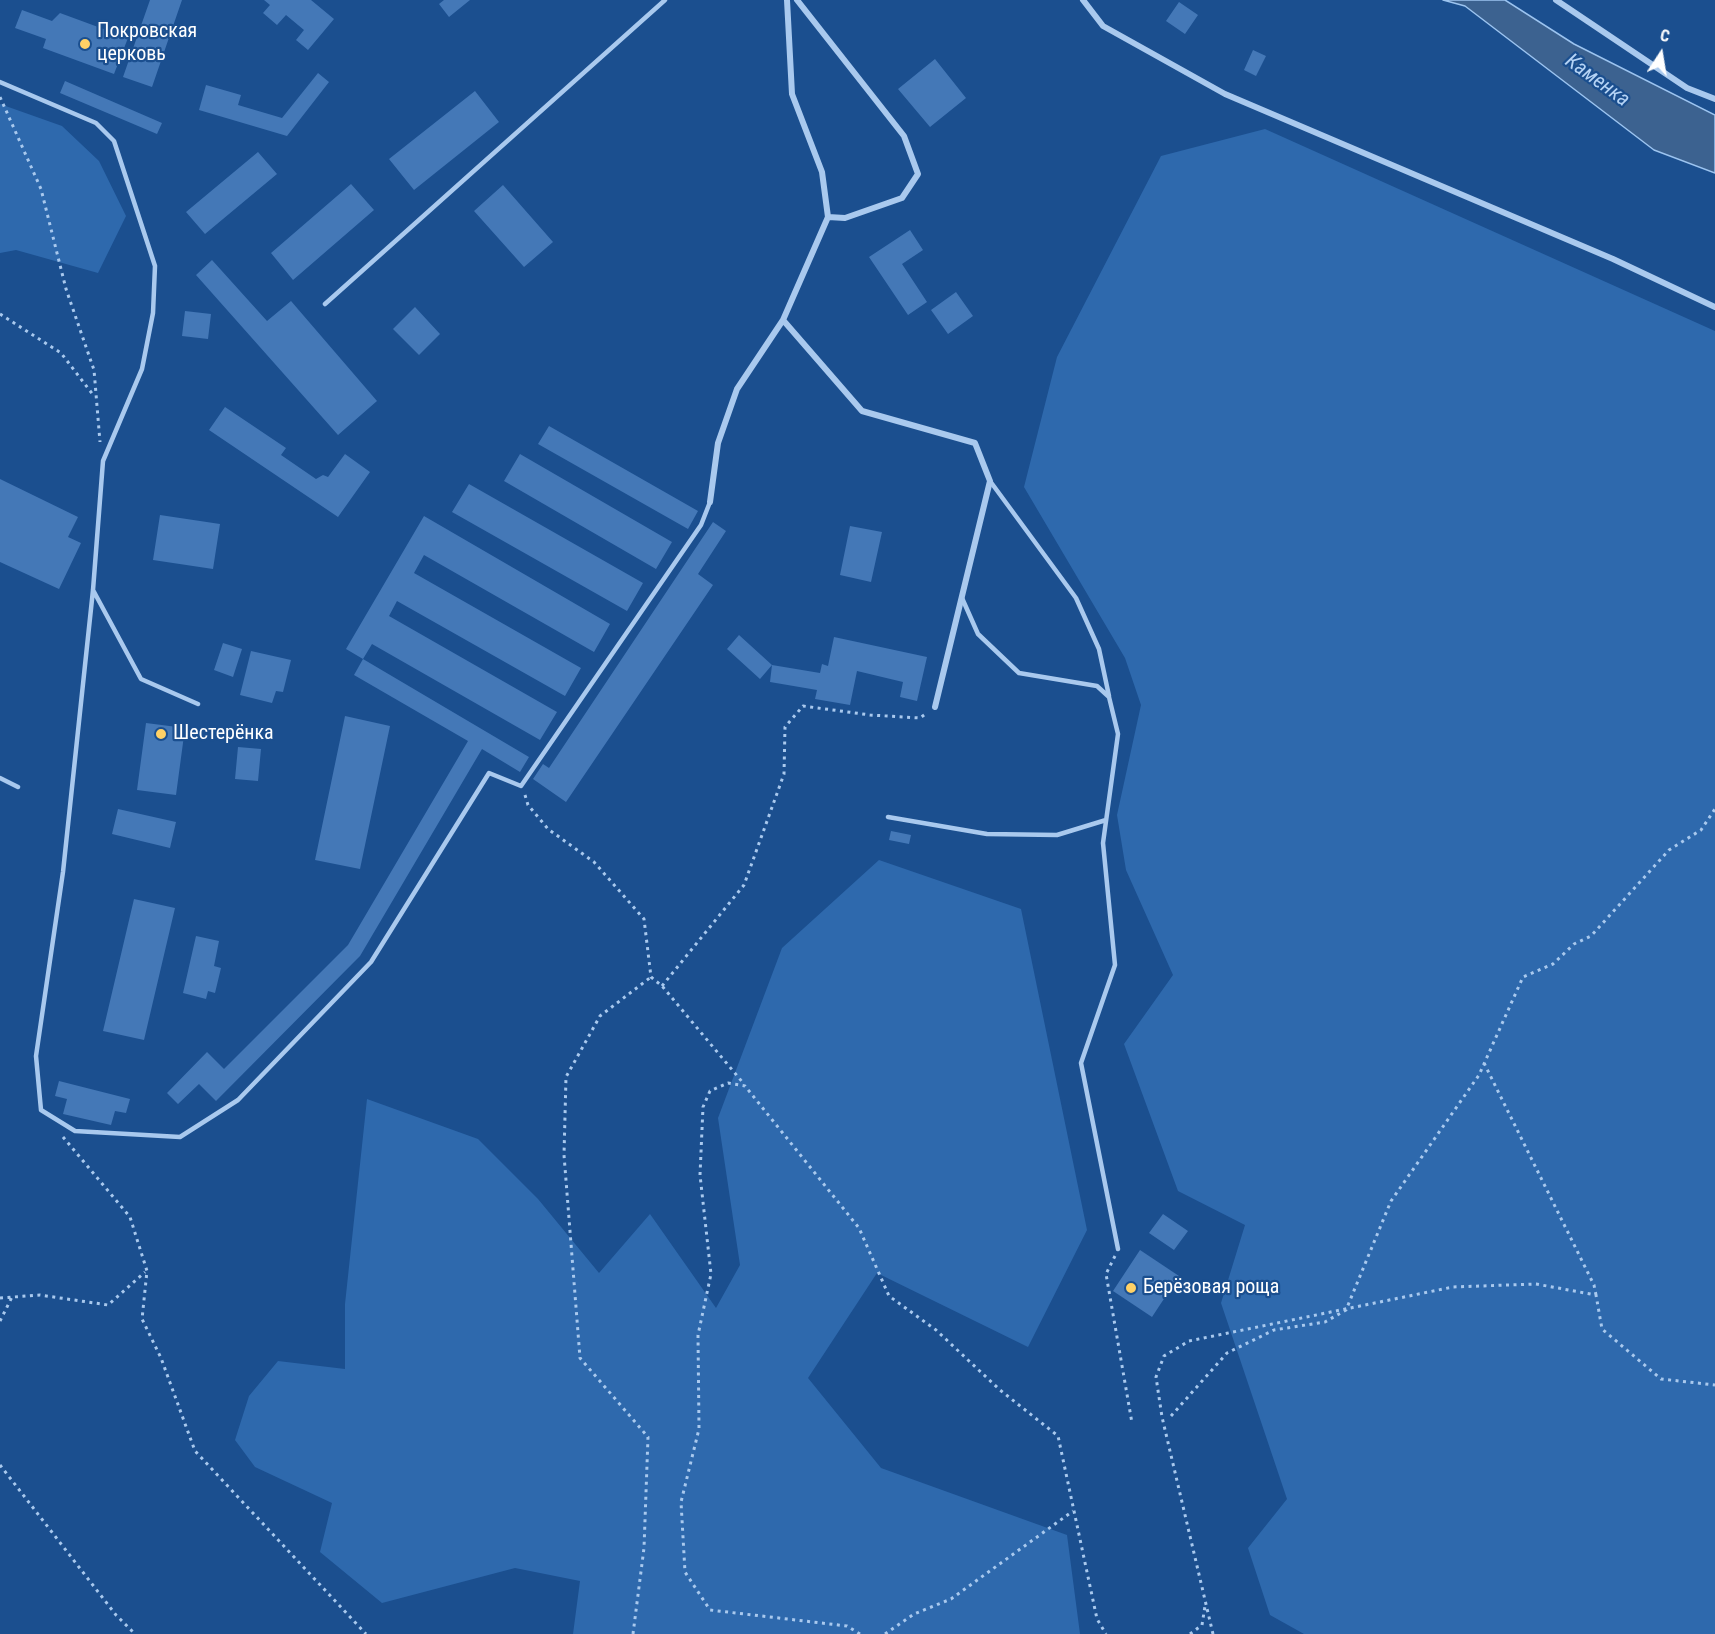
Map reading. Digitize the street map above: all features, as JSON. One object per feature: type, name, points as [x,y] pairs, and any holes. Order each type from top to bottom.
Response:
[{"type":"street","points":[[710,502],[718,443],[737,389],[783,320],[828,217],[822,172],[792,94],[787,0]]},
{"type":"street","points":[[797,0],[904,136]]},
{"type":"street","points":[[1083,0],[1103,26],[1225,94],[1613,259],[1715,308]]},
{"type":"street","points":[[1556,0],[1687,88],[1715,99]]},
{"type":"street","points":[[783,320],[862,411],[975,443],[990,481],[935,707]]},
{"type":"lane","points":[[325,304],[665,0]]},
{"type":"lane","points":[[0,82],[96,123],[114,141],[155,266],[153,313],[142,369],[103,461],[93,590],[63,872],[36,1056],[41,1110],[75,1131],[180,1137],[238,1100],[371,962],[489,773],[521,786],[701,525],[710,502]]},
{"type":"lane","points":[[828,217],[845,218],[902,198],[918,174],[904,136]]},
{"type":"lane","points":[[990,481],[1076,598],[1099,649],[1118,734],[1103,843],[1115,964],[1081,1063],[1118,1249]]},
{"type":"lane","points":[[93,590],[141,679],[198,705]]},
{"type":"lane","points":[[962,598],[978,634],[1019,674],[1097,686],[1109,697]]},
{"type":"lane","points":[[0,778],[18,787]]},
{"type":"lane","points":[[888,817],[987,834],[1057,835],[1106,820]]},
{"type":"path","points":[[0,97],[41,189],[66,289],[94,370],[103,461]]},
{"type":"path","points":[[0,314],[61,353],[95,398]]},
{"type":"path","points":[[662,986],[722,908],[744,885],[784,774],[785,728],[803,706],[870,715],[920,718],[935,707]]},
{"type":"path","points":[[521,786],[528,805],[548,829],[594,862],[644,919],[651,977],[662,986],[745,1086],[859,1228],[889,1296],[936,1330],[1000,1390],[1058,1436],[1096,1618],[1106,1634]]},
{"type":"path","points":[[1171,1416],[1227,1353],[1274,1330],[1325,1322],[1346,1310],[1391,1201],[1479,1075],[1523,977],[1553,964],[1575,944],[1591,936],[1669,850],[1701,830],[1715,809]]},
{"type":"path","points":[[633,1634],[644,1548],[648,1437],[580,1358],[564,1155],[566,1077],[600,1016],[651,977]]},
{"type":"path","points":[[1484,1063],[1594,1285],[1602,1329],[1661,1379],[1715,1384]]},
{"type":"path","points":[[745,1086],[728,1083],[710,1091],[703,1107],[700,1175],[711,1274],[698,1335],[699,1429],[681,1502],[685,1572],[710,1610],[846,1626],[860,1634]]},
{"type":"path","points":[[56,1128],[130,1217],[147,1271],[142,1319],[161,1358],[195,1450],[366,1634]]},
{"type":"path","points":[[1118,1249],[1106,1274],[1132,1423]]},
{"type":"path","points":[[0,1298],[40,1295],[108,1305],[147,1271]]},
{"type":"path","points":[[1213,1634],[1162,1418],[1156,1377],[1164,1356],[1189,1341],[1453,1287],[1536,1284],[1596,1295]]},
{"type":"path","points":[[0,1321],[12,1297]]},
{"type":"path","points":[[0,1466],[116,1615],[135,1634]]},
{"type":"path","points":[[885,1634],[914,1614],[951,1599],[1073,1511]]},
{"type":"path","points":[[1190,1634],[1202,1625],[1206,1603]]},
{"type":"shaded area","points":[[0,104],[62,126],[99,161],[126,216],[98,273],[16,250],[0,253]]},
{"type":"shaded area","points":[[1265,129],[1715,331],[1715,1634],[1304,1634],[1270,1615],[1248,1548],[1287,1499],[1221,1303],[1245,1225],[1178,1191],[1124,1044],[1173,975],[1126,870],[1117,815],[1141,705],[1125,658],[1024,487],[1057,357],[1161,156]]},
{"type":"shaded area","points":[[879,860],[1021,909],[1087,1230],[1028,1347],[877,1273],[808,1378],[881,1468],[1067,1535],[1080,1634],[573,1634],[580,1581],[515,1568],[382,1603],[320,1552],[332,1503],[255,1467],[235,1440],[249,1396],[278,1361],[345,1369],[345,1304],[367,1099],[478,1139],[538,1199],[599,1273],[650,1214],[716,1308],[740,1265],[718,1118],[782,948]]},
{"type":"water","name":"Каменка","points":[[1443,0],[1505,0],[1574,44],[1715,115],[1715,173],[1654,150],[1465,6]]},
{"type":"building","points":[[150,0],[182,0],[152,87],[123,77]]},
{"type":"building","points":[[264,0],[311,0],[334,19],[308,50],[296,40],[304,30],[286,15],[277,25],[263,13],[270,5]]},
{"type":"building","points":[[444,0],[470,0],[449,17],[439,4]]},
{"type":"building","points":[[1179,2],[1198,15],[1185,34],[1166,21]]},
{"type":"building","name":"Покровская церковь","points":[[22,10],[52,21],[60,13],[128,38],[114,74],[43,48],[46,39],[15,28]]},
{"type":"building","points":[[1253,50],[1266,56],[1256,76],[1244,70]]},
{"type":"building","points":[[935,59],[966,98],[930,127],[898,89]]},
{"type":"building","points":[[318,73],[329,82],[287,136],[199,110],[206,85],[241,95],[238,105],[282,118]]},
{"type":"building","points":[[65,81],[162,123],[157,134],[60,93]]},
{"type":"building","points":[[475,91],[499,122],[414,190],[389,159]]},
{"type":"building","points":[[258,152],[277,174],[205,234],[186,212]]},
{"type":"building","points":[[351,184],[374,210],[293,280],[271,253]]},
{"type":"building","points":[[503,185],[553,242],[524,267],[474,211]]},
{"type":"building","points":[[910,230],[923,250],[902,264],[927,302],[908,315],[869,257]]},
{"type":"building","points":[[212,260],[267,321],[291,301],[377,401],[338,435],[196,275]]},
{"type":"building","points":[[956,292],[973,316],[948,334],[931,310]]},
{"type":"building","points":[[415,307],[440,334],[419,355],[393,329]]},
{"type":"building","points":[[185,311],[211,314],[208,339],[182,336]]},
{"type":"building","points":[[225,407],[286,448],[281,455],[316,479],[323,475],[328,477],[345,454],[370,472],[338,517],[209,430]]},
{"type":"building","points":[[549,426],[698,511],[688,529],[538,444]]},
{"type":"building","points":[[520,454],[672,542],[656,569],[504,481]]},
{"type":"building","points":[[0,479],[78,517],[68,537],[81,543],[59,589],[0,562]]},
{"type":"building","points":[[469,484],[643,583],[627,611],[452,512]]},
{"type":"building","points":[[160,515],[220,524],[213,569],[153,560]]},
{"type":"building","points":[[424,516],[610,624],[594,652],[424,555],[414,573],[581,668],[565,696],[397,601],[389,616],[557,712],[540,740],[372,644],[363,659],[346,649]]},
{"type":"building","points":[[713,522],[726,531],[698,574],[713,585],[566,802],[533,779],[543,764],[549,768]]},
{"type":"building","points":[[850,526],[882,532],[871,582],[840,575]]},
{"type":"building","points":[[739,635],[772,665],[760,679],[727,649]]},
{"type":"building","points":[[834,637],[927,657],[917,701],[900,697],[903,682],[857,671],[850,705],[815,699],[817,690],[770,682],[772,665],[820,673],[822,664],[828,666]]},
{"type":"building","points":[[223,643],[242,649],[233,677],[214,670]]},
{"type":"building","points":[[251,651],[291,660],[283,692],[276,691],[272,703],[240,695]]},
{"type":"building","points":[[363,659],[529,757],[520,772],[482,749],[360,956],[216,1101],[199,1084],[178,1104],[167,1093],[207,1052],[224,1069],[348,945],[468,741],[354,675]]},
{"type":"building","points":[[345,716],[390,726],[360,869],[315,860]]},
{"type":"building","points":[[146,723],[185,728],[176,795],[137,790]]},
{"type":"building","points":[[238,747],[261,749],[258,781],[235,779]]},
{"type":"building","points":[[118,809],[176,822],[170,848],[112,834]]},
{"type":"building","points":[[891,831],[911,835],[909,844],[889,840]]},
{"type":"building","points":[[134,899],[175,908],[144,1040],[103,1031]]},
{"type":"building","points":[[196,936],[219,941],[214,966],[221,968],[215,993],[208,991],[206,999],[183,993]]},
{"type":"building","points":[[59,1081],[130,1099],[126,1113],[115,1111],[111,1125],[63,1114],[67,1099],[55,1096]]},
{"type":"building","points":[[1163,1214],[1188,1231],[1174,1250],[1149,1233]]},
{"type":"building","points":[[1140,1250],[1179,1276],[1152,1317],[1113,1291]]},
{"type":"place","name":"Покровская церковь","points":[[85,44]]},
{"type":"place","name":"Шестерёнка","points":[[161,734]]},
{"type":"place","name":"Берёзовая роща","points":[[1131,1288]]}]
